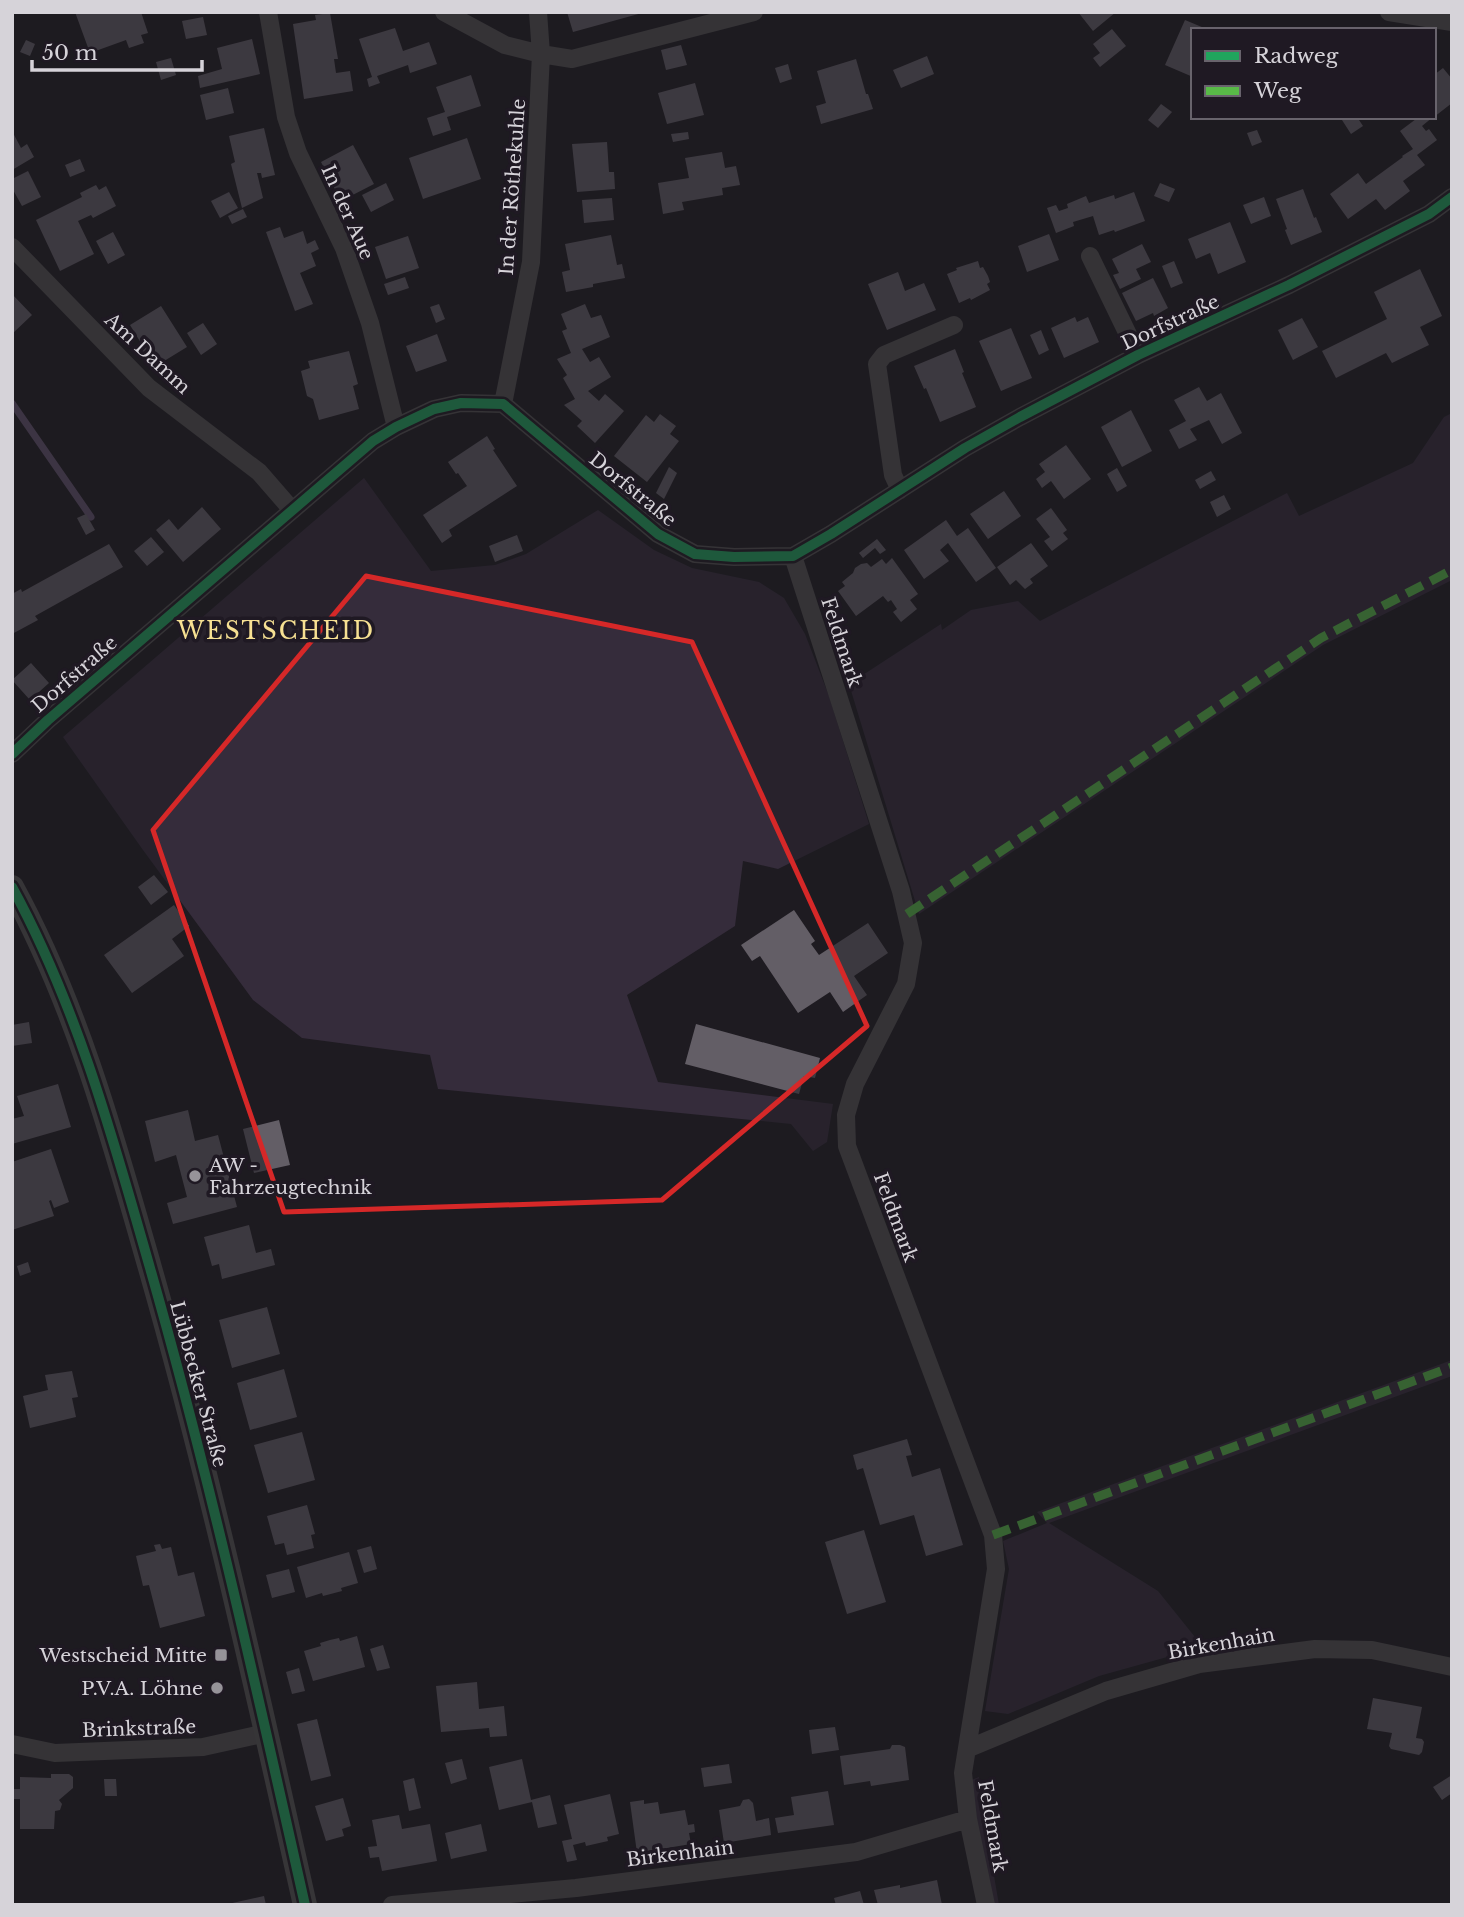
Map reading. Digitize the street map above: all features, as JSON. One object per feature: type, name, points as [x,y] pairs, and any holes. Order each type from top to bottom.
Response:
[{"type":"main road","name":"Lübbecker Straße","points":[[12,887],[48,960],[74,1023],[133,1206],[177,1363],[243,1630],[305,1905]]},
{"type":"street","name":"In der Aue","points":[[268,12],[286,117],[298,153],[344,248],[370,323],[396,427]]},
{"type":"street","points":[[444,12],[505,45],[572,59],[754,12]]},
{"type":"street","name":"In der Röthekuhle","points":[[503,404],[531,262],[541,54],[538,12]]},
{"type":"street","points":[[1394,13],[1452,22]]},
{"type":"street","name":"Dorfstraße","points":[[12,754],[48,720],[373,441],[435,409],[461,403],[503,404],[658,534],[695,554],[734,557],[793,556],[965,448],[1020,417],[1138,355],[1289,285],[1430,214],[1452,197]]},
{"type":"street","name":"Am Damm","points":[[12,247],[149,388],[259,472],[292,510]]},
{"type":"street","name":"Dorfstraße","points":[[1090,256],[1138,355]]},
{"type":"street","points":[[900,490],[893,475],[877,364],[884,355],[954,325]]},
{"type":"street","name":"Feldmark","points":[[793,556],[901,891],[913,943],[905,984],[855,1084],[846,1115],[848,1146],[993,1535],[996,1569],[963,1773],[968,1819],[986,1905]]},
{"type":"street","name":"Birkenhain","points":[[967,1749],[1107,1691],[1199,1664],[1326,1649],[1371,1650],[1452,1667]]},
{"type":"street","name":"Brinkstraße","points":[[12,1744],[55,1753],[203,1747],[266,1734]]},
{"type":"street","name":"Birkenhain","points":[[392,1905],[578,1896],[856,1852],[968,1819]]},
{"type":"highlighted area","points":[[366,576],[692,642],[867,1026],[662,1200],[284,1212],[153,830]]},
{"type":"shaded area","points":[[1452,413],[1452,580],[1323,645],[919,914],[849,684],[941,624],[942,630],[971,610],[1018,601],[1040,621],[1287,493],[1299,516],[1413,463],[1444,417]]},
{"type":"shaded area","points":[[364,478],[431,571],[495,565],[526,554],[598,510],[654,550],[692,568],[759,582],[784,598],[805,634],[829,696],[869,824],[778,869],[743,861],[735,926],[627,995],[658,1082],[833,1104],[827,1142],[813,1151],[791,1124],[438,1089],[430,1055],[302,1038],[253,1000],[63,737]]},
{"type":"shaded area","points":[[1452,1360],[1452,1376],[1049,1523],[1158,1591],[1203,1647],[1099,1676],[1008,1714],[985,1711],[1009,1569],[1003,1541],[1047,1523],[1037,1512]]},
{"type":"shaded area","points":[[979,1777],[999,1905],[991,1905],[969,1781]]},
{"type":"building","points":[[75,12],[141,12],[148,33],[141,35],[144,43],[129,48],[126,40],[90,53]]},
{"type":"building","points":[[567,12],[642,12],[642,13],[573,32]]},
{"type":"building","points":[[1078,12],[1116,12],[1093,31]]},
{"type":"building","points":[[330,13],[338,59],[334,59],[336,73],[350,71],[353,91],[304,99],[293,24],[316,20],[315,15]]},
{"type":"building","points":[[203,17],[207,35],[186,39],[182,21]]},
{"type":"building","points":[[1185,20],[1204,28],[1191,28],[1191,76],[1165,65]]},
{"type":"building","points":[[395,28],[403,51],[429,42],[437,64],[410,73],[408,65],[377,76],[380,83],[369,87],[367,79],[372,77],[359,39]]},
{"type":"building","points":[[1112,29],[1126,46],[1100,67],[1093,58],[1100,53],[1093,44]]},
{"type":"building","points":[[252,39],[260,74],[200,88],[198,76],[222,69],[217,48]]},
{"type":"building","points":[[26,40],[35,44],[30,56],[20,52]]},
{"type":"building","points":[[681,45],[687,65],[666,70],[661,50]]},
{"type":"building","points":[[927,56],[934,74],[901,88],[893,70]]},
{"type":"building","points":[[171,58],[176,75],[161,80],[156,62]]},
{"type":"building","points":[[856,59],[873,109],[821,124],[816,106],[826,103],[817,71]]},
{"type":"building","points":[[788,64],[792,79],[780,83],[775,68]]},
{"type":"building","points":[[1443,68],[1452,79],[1452,103],[1436,115],[1436,73]]},
{"type":"building","points":[[471,75],[481,106],[447,117],[451,130],[433,136],[427,118],[445,112],[436,87]]},
{"type":"building","points":[[695,83],[704,115],[667,124],[658,93]]},
{"type":"building","points":[[228,88],[234,113],[206,120],[200,95]]},
{"type":"building","points":[[1161,104],[1172,112],[1158,128],[1148,120]]},
{"type":"building","points":[[1358,119],[1363,126],[1351,134],[1342,120]]},
{"type":"building","points":[[1416,119],[1431,119],[1422,126],[1426,131],[1429,129],[1437,140],[1417,155],[1425,165],[1403,181],[1410,191],[1385,210],[1376,199],[1348,219],[1330,194],[1358,173],[1366,184],[1413,149],[1400,131]]},
{"type":"building","points":[[264,128],[275,175],[262,178],[261,173],[257,173],[263,198],[242,208],[231,164],[235,162],[229,136]]},
{"type":"building","points":[[1257,130],[1262,142],[1252,146],[1247,133]]},
{"type":"building","points":[[12,131],[21,148],[27,144],[34,157],[12,170]]},
{"type":"building","points":[[688,132],[689,139],[673,142],[671,134]]},
{"type":"building","points":[[467,138],[481,179],[423,199],[409,158]]},
{"type":"building","points":[[607,142],[609,172],[614,172],[615,189],[577,192],[572,144]]},
{"type":"building","points":[[353,145],[374,184],[341,201],[321,162]]},
{"type":"building","points":[[722,152],[725,168],[736,166],[740,185],[722,188],[723,195],[682,202],[684,210],[663,214],[658,183],[689,178],[685,158]]},
{"type":"building","points":[[80,159],[85,171],[70,177],[65,165]]},
{"type":"building","points":[[28,171],[41,197],[22,206],[12,188],[12,179]]},
{"type":"building","points":[[386,183],[394,200],[371,212],[362,195]]},
{"type":"building","points":[[1160,183],[1175,189],[1169,202],[1154,196]]},
{"type":"building","points":[[96,185],[99,190],[106,186],[116,206],[93,218],[91,215],[78,221],[94,254],[60,271],[36,220],[82,197],[80,193]]},
{"type":"building","points":[[1303,189],[1322,232],[1291,245],[1276,199]]},
{"type":"building","points":[[229,192],[238,208],[220,218],[211,201]]},
{"type":"building","points":[[1134,192],[1145,221],[1099,235],[1093,216],[1073,222],[1074,226],[1056,233],[1047,208],[1056,205],[1059,211],[1068,208],[1067,204],[1086,196],[1089,203],[1114,195],[1115,199]]},
{"type":"building","points":[[1264,197],[1271,216],[1251,224],[1243,205]]},
{"type":"building","points":[[612,198],[614,220],[584,223],[582,200]]},
{"type":"building","points":[[243,209],[247,217],[232,224],[228,216]]},
{"type":"building","points":[[1230,222],[1246,262],[1218,274],[1210,253],[1196,259],[1188,239]]},
{"type":"building","points":[[280,227],[284,238],[303,231],[307,244],[315,240],[319,249],[311,253],[316,266],[300,273],[313,304],[295,311],[266,232]]},
{"type":"building","points":[[113,232],[125,255],[108,264],[96,241]]},
{"type":"building","points":[[1049,234],[1059,260],[1027,272],[1018,246]]},
{"type":"building","points":[[611,235],[617,265],[622,264],[625,278],[566,292],[562,272],[570,270],[565,244]]},
{"type":"building","points":[[408,236],[419,268],[386,279],[375,247]]},
{"type":"building","points":[[1142,244],[1151,262],[1136,269],[1141,279],[1120,289],[1113,275],[1119,273],[1112,259]]},
{"type":"building","points":[[978,261],[980,268],[983,267],[988,276],[990,282],[987,284],[990,290],[959,303],[947,274]]},
{"type":"building","points":[[1174,261],[1183,283],[1171,288],[1162,266]]},
{"type":"building","points":[[1420,269],[1442,316],[1420,327],[1429,345],[1392,363],[1386,353],[1336,378],[1322,351],[1387,319],[1374,292]]},
{"type":"building","points":[[898,272],[905,291],[924,283],[936,310],[887,330],[868,284]]},
{"type":"building","points":[[405,277],[409,288],[388,295],[384,284]]},
{"type":"building","points":[[1153,278],[1168,308],[1154,316],[1153,313],[1136,321],[1122,293]]},
{"type":"building","points":[[12,294],[32,315],[12,334]]},
{"type":"building","points":[[439,304],[445,319],[436,323],[430,307]]},
{"type":"building","points":[[585,304],[591,318],[601,315],[610,337],[582,349],[590,362],[599,357],[611,377],[588,391],[599,401],[605,394],[624,411],[595,443],[577,426],[582,421],[564,405],[575,399],[563,378],[567,375],[557,359],[571,353],[562,331],[567,329],[561,314]]},
{"type":"building","points":[[161,306],[187,347],[156,366],[146,351],[141,355],[135,347],[141,343],[130,325]]},
{"type":"building","points":[[1075,317],[1077,322],[1088,317],[1099,342],[1064,358],[1051,328]]},
{"type":"building","points":[[1302,318],[1318,347],[1293,360],[1278,330]]},
{"type":"building","points":[[203,323],[217,344],[201,355],[187,333]]},
{"type":"building","points":[[1011,328],[1032,378],[1001,391],[979,341]]},
{"type":"building","points":[[1041,330],[1049,350],[1039,355],[1030,335]]},
{"type":"building","points":[[437,334],[447,361],[416,372],[406,346]]},
{"type":"building","points":[[955,349],[976,407],[940,422],[914,366]]},
{"type":"building","points":[[349,351],[358,384],[353,386],[359,409],[319,420],[313,399],[307,396],[301,371],[310,368],[308,361]]},
{"type":"building","points":[[1199,387],[1207,401],[1221,393],[1242,433],[1222,444],[1209,420],[1190,429],[1197,440],[1179,449],[1169,430],[1186,421],[1174,400]]},
{"type":"building","points":[[1131,410],[1152,451],[1122,467],[1101,427]]},
{"type":"building","points":[[660,414],[676,426],[670,434],[679,441],[647,482],[614,456],[646,415],[654,422]]},
{"type":"building","points":[[487,436],[517,486],[449,530],[452,536],[442,543],[423,515],[467,486],[448,462]]},
{"type":"building","points":[[1066,445],[1091,479],[1064,499],[1051,481],[1042,488],[1036,479],[1045,472],[1039,464]]},
{"type":"building","points":[[669,467],[677,473],[664,499],[656,493]]},
{"type":"building","points":[[1117,468],[1127,486],[1117,492],[1107,474]]},
{"type":"building","points":[[1211,471],[1216,480],[1200,489],[1195,480]]},
{"type":"building","points":[[1004,491],[1021,516],[988,539],[970,514]]},
{"type":"building","points":[[1224,495],[1231,509],[1217,517],[1210,502]]},
{"type":"building","points":[[202,507],[221,529],[183,562],[156,530],[169,519],[178,530]]},
{"type":"building","points":[[1051,508],[1067,530],[1063,533],[1068,539],[1052,551],[1044,541],[1050,537],[1036,519]]},
{"type":"building","points":[[86,514],[95,530],[86,535],[77,518]]},
{"type":"building","points":[[946,520],[957,536],[968,528],[996,568],[976,582],[948,543],[940,550],[949,561],[924,579],[904,550]]},
{"type":"building","points":[[517,535],[523,551],[495,562],[489,546]]},
{"type":"building","points":[[151,537],[164,552],[147,566],[134,551]]},
{"type":"building","points":[[877,539],[886,550],[880,554],[875,548],[863,558],[859,553]]},
{"type":"building","points":[[1031,543],[1048,566],[1030,579],[1033,583],[1025,589],[1016,580],[1010,585],[997,567]]},
{"type":"building","points":[[109,544],[123,567],[35,616],[38,620],[12,634],[12,594],[21,589],[22,592]]},
{"type":"building","points":[[892,558],[918,594],[910,600],[917,609],[901,622],[893,612],[897,609],[891,600],[888,602],[883,596],[856,616],[838,591],[845,586],[842,582],[861,564],[867,563],[871,567],[882,559],[886,564]]},
{"type":"building","points":[[31,663],[49,683],[30,700],[12,680]]},
{"type":"building","points":[[154,875],[168,892],[151,905],[138,887]]},
{"type":"building","points":[[174,905],[189,926],[172,939],[184,956],[132,993],[104,955]]},
{"type":"building","points":[[794,910],[815,941],[811,944],[819,955],[868,923],[888,953],[854,976],[867,995],[843,1012],[830,992],[798,1013],[760,956],[752,961],[741,945]]},
{"type":"building","points":[[29,1022],[32,1043],[12,1046],[12,1025]]},
{"type":"building","points":[[696,1024],[820,1058],[815,1078],[804,1076],[799,1094],[685,1064]]},
{"type":"building","points":[[58,1084],[71,1127],[12,1144],[12,1119],[24,1116],[17,1096]]},
{"type":"building","points":[[188,1110],[195,1141],[218,1135],[237,1207],[173,1224],[167,1203],[187,1197],[176,1155],[155,1162],[145,1121]]},
{"type":"building","points":[[279,1120],[290,1165],[254,1173],[243,1129]]},
{"type":"building","points":[[51,1149],[69,1202],[54,1208],[51,1200],[49,1201],[54,1216],[12,1230],[12,1162]]},
{"type":"building","points":[[249,1225],[256,1253],[271,1249],[275,1265],[222,1279],[219,1264],[212,1266],[204,1237]]},
{"type":"building","points":[[28,1262],[31,1272],[20,1276],[17,1266]]},
{"type":"building","points":[[267,1307],[280,1354],[232,1368],[219,1320]]},
{"type":"building","points":[[284,1369],[297,1417],[250,1430],[237,1383]]},
{"type":"building","points":[[72,1371],[78,1397],[72,1398],[76,1417],[30,1428],[23,1396],[48,1390],[45,1375]]},
{"type":"building","points":[[302,1432],[315,1480],[268,1493],[254,1445]]},
{"type":"building","points":[[907,1439],[912,1455],[906,1456],[912,1477],[940,1468],[963,1545],[926,1556],[914,1515],[880,1525],[863,1468],[857,1470],[853,1455]]},
{"type":"building","points":[[307,1505],[315,1534],[311,1535],[314,1548],[287,1555],[284,1543],[275,1545],[267,1516]]},
{"type":"building","points":[[864,1530],[886,1602],[847,1614],[825,1542]]},
{"type":"building","points":[[160,1544],[162,1549],[171,1547],[178,1576],[194,1572],[205,1616],[160,1628],[149,1585],[143,1586],[136,1556],[156,1551],[154,1545]]},
{"type":"building","points":[[371,1546],[377,1569],[364,1573],[357,1550]]},
{"type":"building","points":[[349,1552],[358,1583],[341,1588],[342,1591],[306,1598],[297,1567]]},
{"type":"building","points":[[289,1569],[295,1592],[272,1598],[266,1575]]},
{"type":"building","points":[[357,1636],[365,1667],[313,1681],[304,1651],[330,1640],[339,1638],[340,1641]]},
{"type":"building","points":[[383,1645],[390,1668],[377,1671],[370,1649]]},
{"type":"building","points":[[299,1668],[305,1691],[292,1694],[286,1672]]},
{"type":"building","points":[[477,1682],[479,1709],[504,1706],[507,1736],[490,1737],[489,1728],[441,1732],[436,1686]]},
{"type":"building","points":[[1373,1698],[1422,1707],[1416,1738],[1424,1742],[1419,1755],[1391,1749],[1389,1746],[1392,1733],[1367,1729]]},
{"type":"building","points":[[317,1719],[331,1776],[311,1781],[297,1724]]},
{"type":"building","points":[[835,1727],[839,1750],[812,1754],[809,1730]]},
{"type":"building","points":[[892,1745],[905,1747],[909,1780],[871,1786],[870,1781],[844,1785],[840,1756],[890,1749]]},
{"type":"building","points":[[462,1759],[467,1779],[451,1784],[445,1763]]},
{"type":"building","points":[[522,1759],[531,1800],[550,1795],[557,1824],[538,1828],[532,1802],[499,1810],[489,1767]]},
{"type":"building","points":[[729,1764],[732,1783],[704,1787],[701,1768]]},
{"type":"building","points":[[51,1774],[69,1774],[73,1777],[73,1788],[59,1800],[62,1804],[60,1810],[55,1811],[54,1829],[20,1829],[20,1799],[14,1799],[14,1789],[20,1789],[20,1777],[51,1778]]},
{"type":"building","points":[[1452,1775],[1452,1793],[1442,1800],[1433,1787]]},
{"type":"building","points":[[414,1778],[421,1808],[409,1811],[403,1781]]},
{"type":"building","points":[[104,1779],[116,1779],[117,1796],[105,1796]]},
{"type":"building","points":[[828,1791],[834,1825],[778,1833],[775,1818],[794,1815],[791,1797]]},
{"type":"building","points":[[610,1794],[619,1834],[607,1837],[608,1841],[586,1846],[585,1842],[573,1845],[577,1860],[567,1862],[562,1841],[572,1839],[564,1805]]},
{"type":"building","points":[[343,1798],[351,1826],[342,1829],[344,1836],[326,1841],[315,1806]]},
{"type":"building","points":[[749,1799],[753,1803],[756,1821],[769,1818],[771,1835],[724,1843],[719,1810],[740,1806],[743,1800]]},
{"type":"building","points":[[644,1800],[644,1804],[658,1802],[660,1814],[685,1810],[688,1825],[694,1824],[695,1832],[689,1833],[691,1844],[637,1853],[630,1802]]},
{"type":"building","points":[[399,1815],[402,1829],[430,1824],[437,1861],[382,1871],[379,1857],[370,1858],[368,1847],[377,1846],[372,1820]]},
{"type":"building","points":[[481,1824],[487,1851],[451,1859],[445,1833]]},
{"type":"building","points":[[937,1880],[942,1905],[878,1905],[874,1890],[900,1885],[900,1888]]},
{"type":"building","points":[[860,1891],[864,1905],[836,1905],[834,1898]]},
{"type":"building","points":[[264,1896],[266,1905],[228,1904]]},
{"type":"waterway","points":[[12,403],[91,517]]},
{"type":"marked path","points":[[907,914],[1321,638],[1452,570]]},
{"type":"marked path","points":[[993,1535],[1452,1367]]},
{"type":"cycle path","points":[[12,754],[48,720],[373,441],[434,409],[461,403],[503,404],[658,534],[695,554],[734,557],[793,556],[965,448],[1020,417],[1138,355],[1289,285],[1429,214],[1452,197]]},
{"type":"cycle path","points":[[12,887],[56,978],[92,1073],[136,1219],[213,1505],[305,1905]]},
{"type":"place","name":"AW - Fahrzeugtechnik","points":[[195,1176]]},
{"type":"place","name":"Westscheid Mitte","points":[[221,1655]]},
{"type":"place","name":"P.V.A. Löhne","points":[[217,1688]]},
{"type":"district","name":"WESTSCHEID","points":[[276,631]]}]
